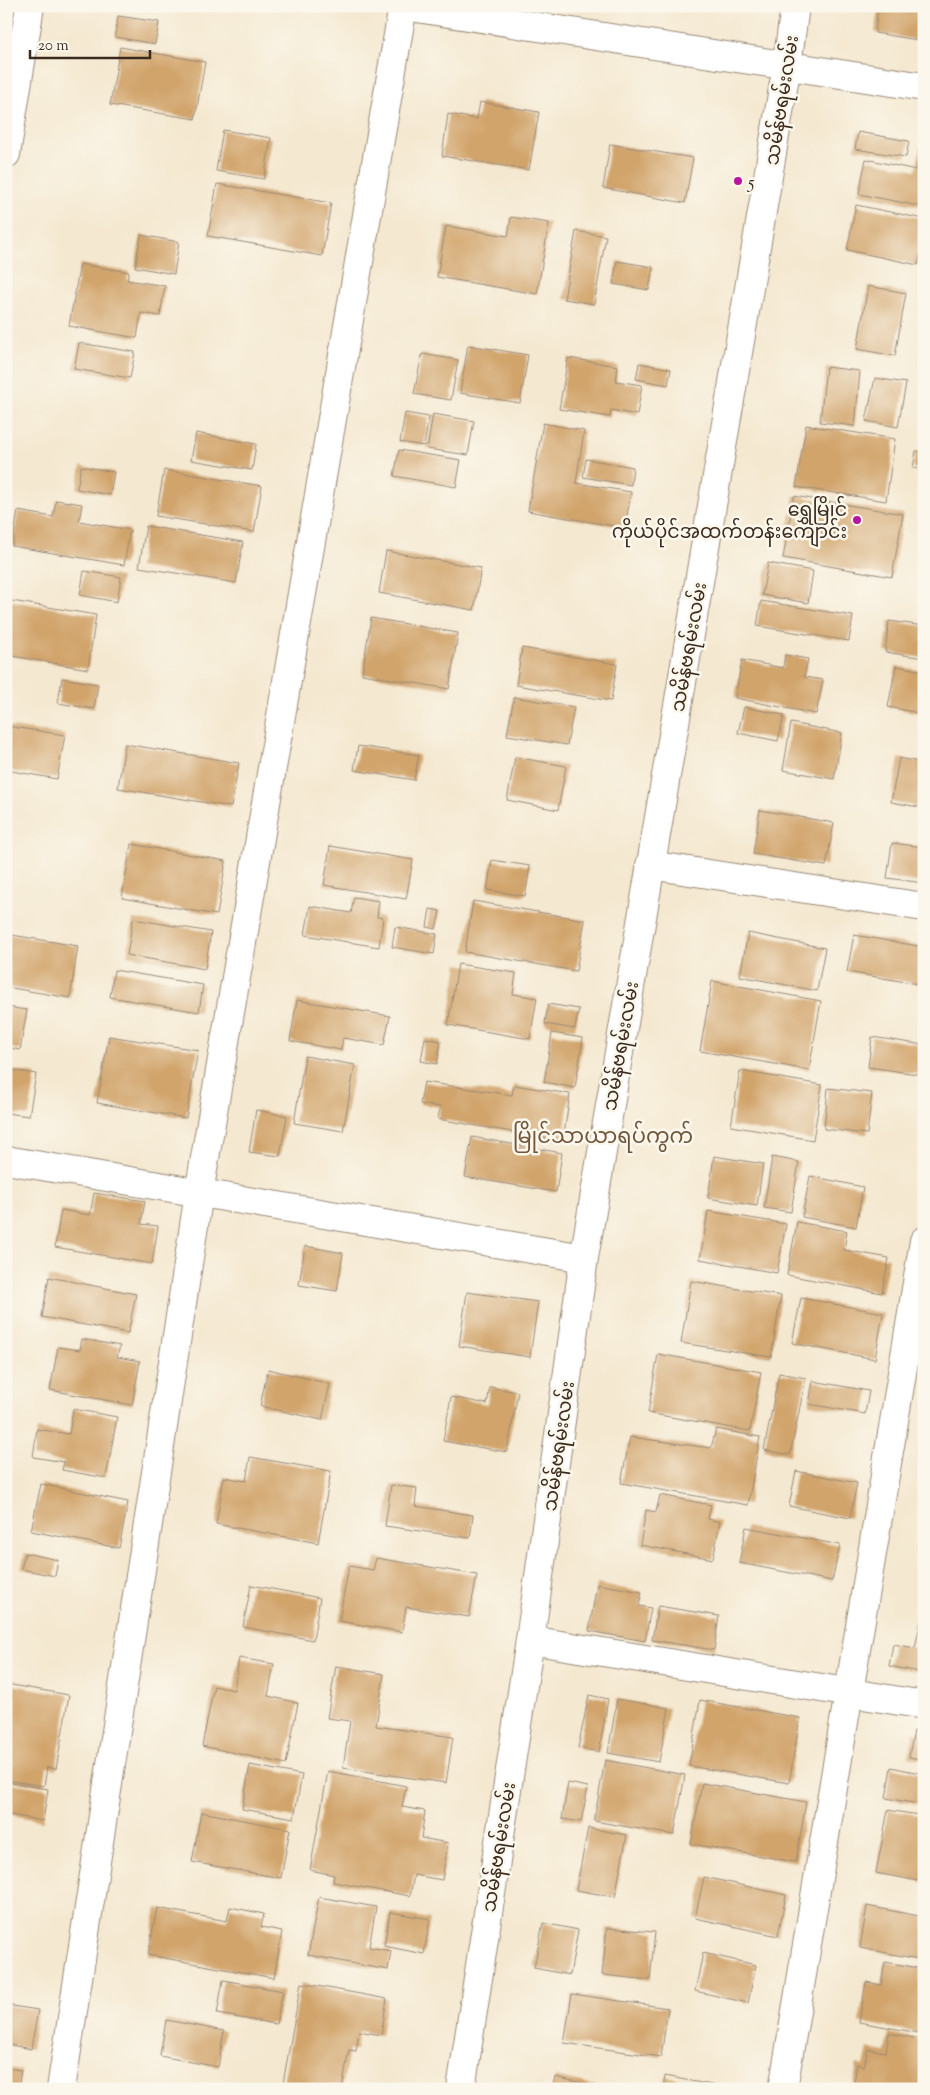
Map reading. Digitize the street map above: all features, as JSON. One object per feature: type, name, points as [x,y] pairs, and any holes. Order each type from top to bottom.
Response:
[{"type":"street","points":[[6,154],[30,6]]},
{"type":"street","points":[[62,2089],[199,1193],[403,6],[924,88]]},
{"type":"street","name":"သမိန်ဗရမ်းလမ်း","points":[[461,2089],[530,1640],[584,1258],[787,65],[795,6]]},
{"type":"street","points":[[650,865],[924,907]]},
{"type":"street","points":[[6,1160],[584,1258]]},
{"type":"street","points":[[783,2089],[847,1693],[924,1241]]},
{"type":"street","points":[[530,1640],[924,1705]]},
{"type":"building","points":[[878,6],[924,6],[924,41],[875,33]]},
{"type":"building","points":[[118,16],[159,22],[155,44],[115,37]]},
{"type":"building","points":[[120,47],[205,62],[195,119],[110,105]]},
{"type":"building","points":[[480,102],[539,112],[529,170],[442,156],[448,114],[477,119]]},
{"type":"building","points":[[223,130],[271,138],[264,179],[216,171]]},
{"type":"building","points":[[858,132],[909,141],[906,157],[855,149]]},
{"type":"building","points":[[922,139],[924,140],[924,207],[859,194],[866,159],[916,170]]},
{"type":"building","points":[[610,144],[693,158],[685,203],[603,188]]},
{"type":"building","points":[[217,184],[331,203],[322,256],[208,236]]},
{"type":"building","points":[[856,205],[924,219],[924,239],[918,265],[847,250]]},
{"type":"building","points":[[511,217],[549,223],[537,294],[437,277],[446,226],[508,236]]},
{"type":"building","points":[[576,231],[606,236],[594,304],[564,299]]},
{"type":"building","points":[[141,235],[179,242],[174,274],[135,267]]},
{"type":"building","points":[[617,261],[653,267],[649,290],[613,284]]},
{"type":"building","points":[[80,264],[129,272],[127,280],[165,286],[160,316],[141,313],[137,338],[69,326]]},
{"type":"building","points":[[868,286],[906,293],[895,356],[857,349]]},
{"type":"building","points":[[79,343],[135,352],[130,378],[74,369]]},
{"type":"building","points":[[468,345],[528,355],[520,403],[460,393]]},
{"type":"building","points":[[422,354],[458,360],[451,400],[414,394]]},
{"type":"building","points":[[568,358],[618,366],[616,381],[642,385],[637,415],[611,410],[610,417],[559,409]]},
{"type":"building","points":[[639,363],[671,369],[668,385],[636,379]]},
{"type":"building","points":[[826,367],[860,371],[855,426],[820,422]]},
{"type":"building","points":[[875,378],[906,383],[898,427],[866,421]]},
{"type":"building","points":[[405,413],[429,417],[424,446],[400,442]]},
{"type":"building","points":[[433,414],[474,421],[468,455],[427,449]]},
{"type":"building","points":[[543,423],[584,431],[576,483],[631,492],[625,528],[528,511]]},
{"type":"building","points":[[806,425],[895,439],[886,501],[796,487]]},
{"type":"building","points":[[196,433],[256,444],[252,470],[191,460]]},
{"type":"building","points":[[399,450],[461,460],[456,487],[394,476]]},
{"type":"building","points":[[916,451],[924,452],[924,470],[913,468]]},
{"type":"building","points":[[586,459],[633,467],[631,485],[583,477]]},
{"type":"building","points":[[81,466],[114,472],[110,495],[77,489]]},
{"type":"building","points":[[164,470],[262,486],[254,532],[156,516]]},
{"type":"building","points":[[794,496],[903,514],[892,577],[783,558]]},
{"type":"building","points":[[56,500],[82,504],[79,521],[130,530],[124,565],[12,546],[18,511],[53,517]]},
{"type":"building","points":[[146,526],[243,542],[236,583],[139,567]]},
{"type":"building","points":[[386,551],[481,568],[474,610],[379,593]]},
{"type":"building","points":[[768,563],[813,571],[808,603],[762,595]]},
{"type":"building","points":[[84,571],[121,577],[117,602],[80,595]]},
{"type":"building","points":[[6,600],[96,615],[88,669],[6,655]]},
{"type":"building","points":[[761,601],[853,616],[849,641],[757,626]]},
{"type":"building","points":[[371,618],[458,633],[449,689],[362,674]]},
{"type":"building","points":[[889,621],[924,626],[924,658],[885,652]]},
{"type":"building","points":[[522,648],[617,664],[611,701],[516,685]]},
{"type":"building","points":[[785,655],[808,659],[804,677],[823,680],[816,714],[735,698],[742,660],[783,668]]},
{"type":"building","points":[[896,666],[924,671],[924,714],[888,707]]},
{"type":"building","points":[[62,678],[98,684],[94,709],[58,703]]},
{"type":"building","points":[[514,697],[574,707],[567,745],[507,735]]},
{"type":"building","points":[[744,707],[784,715],[778,741],[738,733]]},
{"type":"building","points":[[791,723],[842,733],[834,779],[783,770]]},
{"type":"building","points":[[6,726],[65,735],[57,779],[6,770]]},
{"type":"building","points":[[125,744],[239,763],[231,807],[118,788]]},
{"type":"building","points":[[358,746],[419,755],[414,780],[354,770]]},
{"type":"building","points":[[515,757],[566,766],[558,810],[507,800]]},
{"type":"building","points":[[899,758],[924,763],[924,808],[891,802]]},
{"type":"building","points":[[760,810],[834,823],[826,866],[753,854]]},
{"type":"building","points":[[892,843],[924,847],[924,883],[887,878]]},
{"type":"building","points":[[131,844],[226,861],[217,915],[122,898]]},
{"type":"building","points":[[330,846],[413,860],[406,899],[324,885]]},
{"type":"building","points":[[492,860],[530,866],[525,896],[487,890]]},
{"type":"building","points":[[354,897],[379,901],[377,917],[383,918],[379,947],[305,935],[310,906],[351,913]]},
{"type":"building","points":[[473,901],[585,920],[576,971],[465,952]]},
{"type":"building","points":[[430,909],[440,911],[436,929],[427,927]]},
{"type":"building","points":[[133,919],[211,932],[205,969],[127,955]]},
{"type":"building","points":[[395,927],[437,934],[434,954],[392,947]]},
{"type":"building","points":[[748,933],[825,948],[817,991],[740,976]]},
{"type":"building","points":[[6,934],[78,946],[70,998],[6,987]]},
{"type":"building","points":[[854,935],[924,947],[924,985],[847,972]]},
{"type":"building","points":[[458,964],[516,973],[513,994],[537,998],[530,1039],[448,1025]]},
{"type":"building","points":[[114,970],[203,985],[199,1012],[110,997]]},
{"type":"building","points":[[712,981],[821,1001],[809,1070],[700,1051]]},
{"type":"building","points":[[297,1000],[390,1016],[384,1045],[343,1038],[341,1050],[290,1041]]},
{"type":"building","points":[[548,1004],[579,1009],[575,1029],[545,1024]]},
{"type":"building","points":[[6,1007],[27,1010],[20,1050],[6,1047]]},
{"type":"building","points":[[552,1033],[583,1038],[575,1088],[544,1082]]},
{"type":"building","points":[[109,1036],[198,1050],[186,1118],[97,1103]]},
{"type":"building","points":[[872,1037],[924,1045],[924,1075],[868,1067]]},
{"type":"building","points":[[425,1038],[441,1041],[437,1064],[421,1061]]},
{"type":"building","points":[[305,1056],[355,1065],[343,1131],[294,1123]]},
{"type":"building","points":[[6,1069],[36,1074],[29,1116],[6,1113]]},
{"type":"building","points":[[740,1071],[822,1085],[813,1140],[731,1126]]},
{"type":"building","points":[[424,1082],[512,1095],[514,1085],[570,1094],[563,1141],[438,1119],[440,1107],[420,1104]]},
{"type":"building","points":[[828,1088],[872,1093],[867,1134],[824,1129]]},
{"type":"building","points":[[256,1110],[287,1116],[280,1156],[249,1152]]},
{"type":"building","points":[[472,1137],[562,1153],[556,1192],[465,1177]]},
{"type":"building","points":[[714,1156],[763,1164],[757,1206],[708,1198]]},
{"type":"building","points":[[772,1157],[799,1162],[791,1212],[764,1208]]},
{"type":"building","points":[[810,1176],[863,1187],[856,1227],[802,1217]]},
{"type":"building","points":[[94,1193],[145,1201],[141,1224],[158,1226],[152,1264],[55,1247],[61,1210],[90,1215]]},
{"type":"building","points":[[708,1211],[786,1224],[777,1273],[700,1259]]},
{"type":"building","points":[[797,1222],[847,1231],[844,1250],[889,1258],[882,1293],[787,1275]]},
{"type":"building","points":[[305,1246],[343,1253],[337,1291],[299,1285]]},
{"type":"building","points":[[49,1277],[136,1294],[128,1333],[42,1317]]},
{"type":"building","points":[[691,1281],[781,1296],[771,1357],[681,1343]]},
{"type":"building","points":[[467,1292],[538,1302],[530,1357],[459,1346]]},
{"type":"building","points":[[801,1298],[883,1313],[875,1359],[792,1343]]},
{"type":"building","points":[[82,1339],[120,1346],[117,1357],[140,1361],[132,1405],[50,1390],[58,1347],[80,1350]]},
{"type":"building","points":[[658,1354],[761,1372],[750,1431],[648,1413]]},
{"type":"building","points":[[268,1369],[330,1384],[322,1420],[260,1406]]},
{"type":"building","points":[[779,1373],[806,1378],[790,1455],[764,1450]]},
{"type":"building","points":[[813,1381],[869,1391],[865,1414],[809,1404]]},
{"type":"building","points":[[490,1387],[518,1392],[507,1452],[443,1441],[451,1397],[487,1404]]},
{"type":"building","points":[[73,1409],[117,1417],[106,1478],[62,1470],[64,1462],[33,1457],[37,1429],[69,1434]]},
{"type":"building","points":[[716,1429],[760,1437],[748,1505],[621,1483],[630,1437],[711,1448]]},
{"type":"building","points":[[250,1457],[331,1471],[318,1543],[216,1524],[224,1477],[246,1481]]},
{"type":"building","points":[[796,1471],[857,1483],[850,1518],[789,1506]]},
{"type":"building","points":[[41,1484],[128,1502],[119,1548],[31,1531]]},
{"type":"building","points":[[391,1485],[417,1488],[415,1506],[473,1515],[470,1538],[385,1526]]},
{"type":"building","points":[[660,1495],[711,1505],[708,1519],[720,1522],[713,1559],[640,1545],[646,1510],[656,1512]]},
{"type":"building","points":[[746,1527],[840,1545],[832,1581],[739,1563]]},
{"type":"building","points":[[25,1553],[58,1560],[55,1576],[21,1569]]},
{"type":"building","points":[[376,1558],[477,1575],[469,1617],[406,1607],[402,1632],[339,1621],[349,1566],[373,1570]]},
{"type":"building","points":[[597,1584],[642,1592],[639,1606],[651,1608],[645,1641],[589,1631]]},
{"type":"building","points":[[251,1585],[320,1598],[313,1640],[243,1627]]},
{"type":"building","points":[[658,1606],[719,1616],[714,1650],[652,1640]]},
{"type":"building","points":[[923,1610],[924,1673],[889,1666],[893,1644],[915,1648]]},
{"type":"building","points":[[239,1658],[274,1664],[268,1696],[298,1703],[286,1764],[202,1746],[214,1686],[234,1690]]},
{"type":"building","points":[[336,1666],[384,1674],[376,1726],[453,1737],[446,1783],[343,1768],[350,1721],[327,1718]]},
{"type":"building","points":[[6,1684],[69,1695],[56,1769],[47,1767],[44,1786],[6,1780]]},
{"type":"building","points":[[589,1695],[608,1699],[599,1752],[578,1748]]},
{"type":"building","points":[[617,1699],[669,1708],[659,1762],[608,1753]]},
{"type":"building","points":[[700,1700],[800,1718],[789,1783],[689,1766]]},
{"type":"building","points":[[914,1731],[924,1733],[924,1760],[909,1757]]},
{"type":"building","points":[[605,1760],[685,1775],[674,1835],[594,1821]]},
{"type":"building","points":[[250,1765],[302,1775],[294,1818],[242,1809]]},
{"type":"building","points":[[891,1767],[924,1774],[924,1805],[886,1798]]},
{"type":"building","points":[[328,1771],[406,1786],[402,1807],[425,1811],[421,1838],[448,1843],[442,1880],[414,1875],[410,1896],[333,1882],[334,1875],[310,1870]]},
{"type":"building","points":[[6,1782],[48,1789],[43,1821],[6,1814]]},
{"type":"building","points":[[568,1783],[588,1787],[581,1822],[562,1819]]},
{"type":"building","points":[[702,1783],[806,1802],[796,1862],[691,1844]]},
{"type":"building","points":[[888,1810],[924,1816],[924,1882],[876,1873]]},
{"type":"building","points":[[201,1812],[290,1829],[281,1878],[192,1862]]},
{"type":"building","points":[[588,1828],[627,1835],[615,1897],[576,1890]]},
{"type":"building","points":[[704,1877],[786,1895],[778,1936],[695,1918]]},
{"type":"building","points":[[319,1897],[376,1907],[369,1947],[391,1951],[388,1970],[308,1955]]},
{"type":"building","points":[[867,1906],[924,1917],[924,1960],[860,1948]]},
{"type":"building","points":[[230,1907],[264,1914],[261,1927],[282,1931],[274,1978],[148,1955],[157,1908],[227,1921]]},
{"type":"building","points":[[390,1912],[430,1919],[424,1954],[384,1946]]},
{"type":"building","points":[[543,1923],[578,1930],[570,1975],[534,1968]]},
{"type":"building","points":[[607,1928],[655,1932],[650,1980],[602,1975]]},
{"type":"building","points":[[703,1953],[756,1965],[748,2003],[695,1991]]},
{"type":"building","points":[[885,1962],[924,1969],[924,2034],[859,2022],[866,1982],[881,1985]]},
{"type":"building","points":[[223,1980],[283,1991],[276,2024],[217,2014]]},
{"type":"building","points":[[301,1983],[387,1999],[381,2035],[359,2031],[356,2051],[349,2050],[342,2089],[282,2089]]},
{"type":"building","points":[[572,1994],[668,2008],[661,2057],[564,2043]]},
{"type":"building","points":[[6,2005],[38,2010],[31,2049],[6,2044]]},
{"type":"building","points":[[166,2020],[224,2031],[218,2067],[160,2056]]},
{"type":"building","points":[[889,2033],[924,2040],[924,2089],[853,2089],[857,2064],[864,2066],[868,2049],[886,2052]]},
{"type":"building","points":[[6,2068],[21,2070],[18,2089],[6,2089]]},
{"type":"building","points":[[665,2076],[727,2088],[727,2089],[663,2089]]},
{"type":"building","points":[[555,2077],[604,2088],[604,2089],[552,2089]]},
{"type":"place","name":"5","points":[[738,181]]},
{"type":"place","name":"ရွှေမြိုင် ကိုယ်ပိုင်အထက်တန်းကျောင်း","points":[[857,520]]},
{"type":"district","name":"မြိုင်သာယာရပ်ကွက်","points":[[603,1136]]}]
